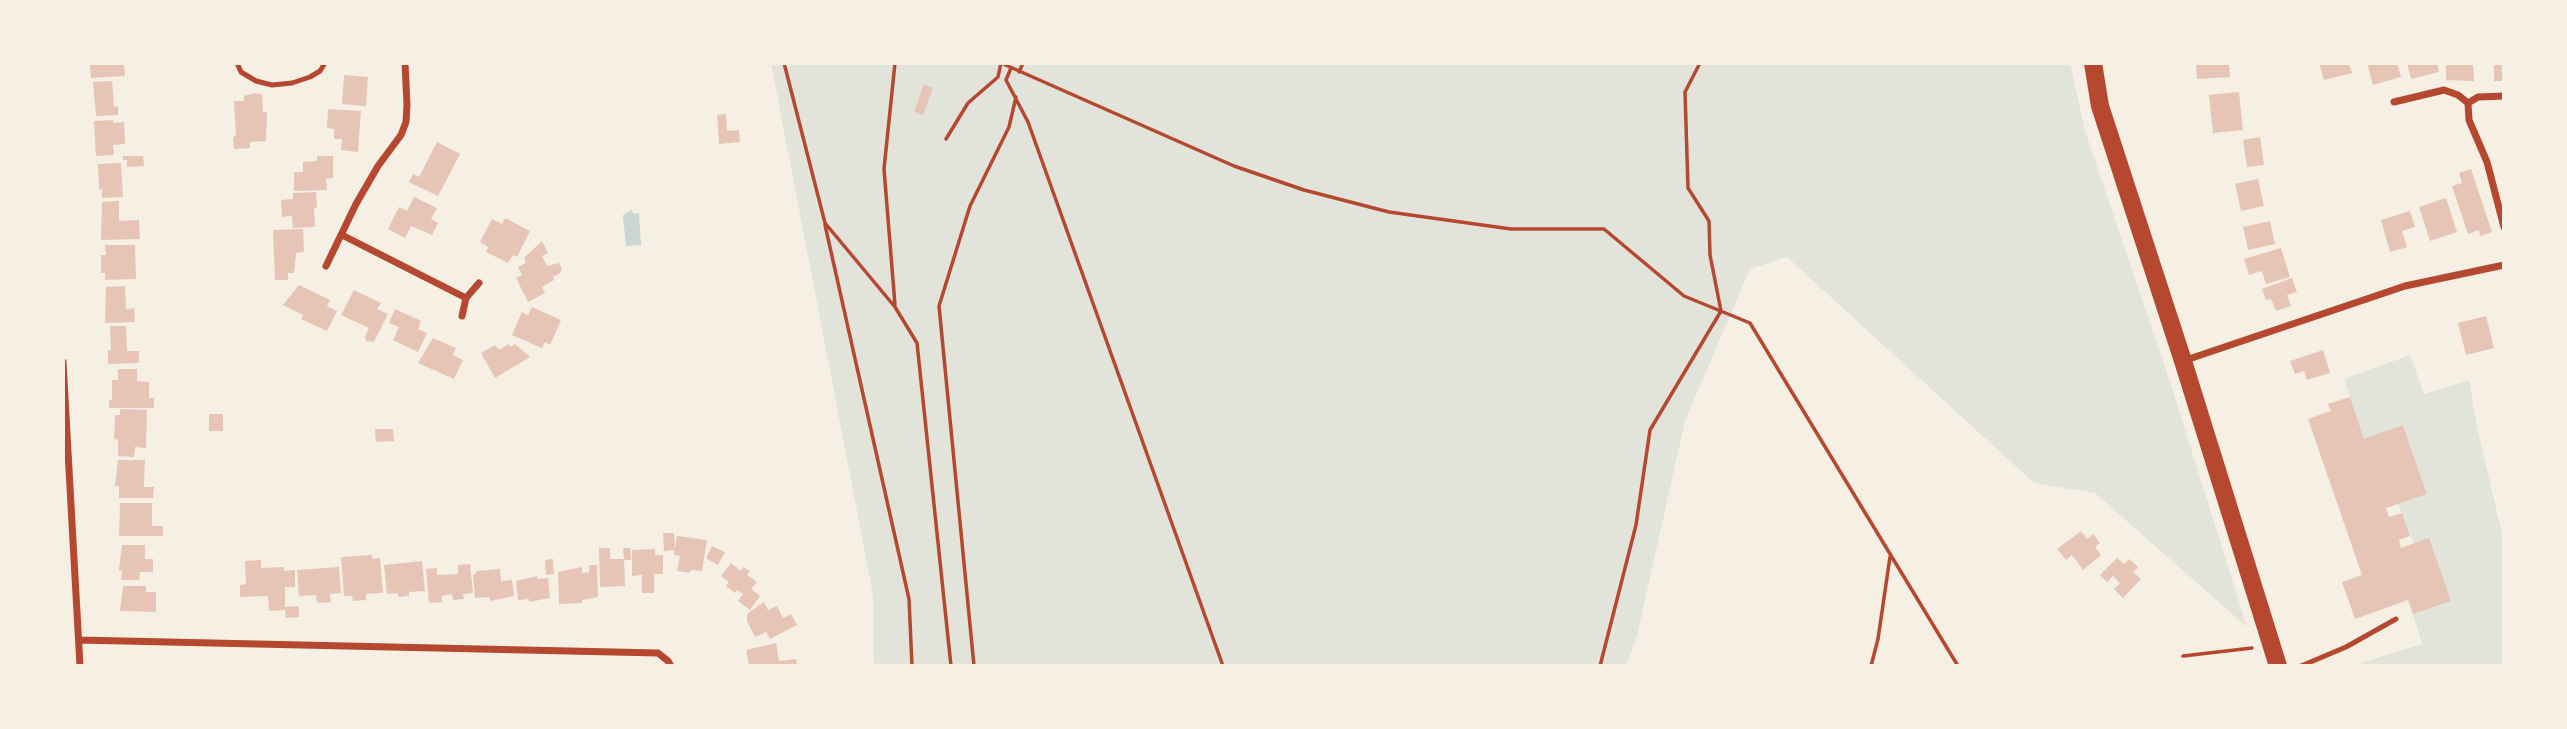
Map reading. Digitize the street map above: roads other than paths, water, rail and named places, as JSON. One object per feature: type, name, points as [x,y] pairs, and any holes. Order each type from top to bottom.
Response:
[{"type":"highway","points":[[2093,63],[2100,106],[2278,666]]},
{"type":"street","points":[[326,266],[361,194],[401,135],[407,106],[405,63]]},
{"type":"street","points":[[2394,102],[2444,90],[2458,95],[2468,103],[2469,120],[2487,162],[2504,227]]},
{"type":"street","points":[[2468,103],[2478,97],[2504,96]]},
{"type":"street","points":[[342,235],[466,298]]},
{"type":"street","points":[[2183,361],[2405,286],[2504,265]]},
{"type":"street","points":[[463,316],[466,298],[480,283]]},
{"type":"street","points":[[63,362],[80,666]]},
{"type":"street","points":[[79,640],[657,653],[671,666]]},
{"type":"lane","points":[[237,63],[241,72],[272,85],[310,78],[320,71],[325,63]]},
{"type":"lane","points":[[2301,666],[2346,647],[2396,619]]}]
